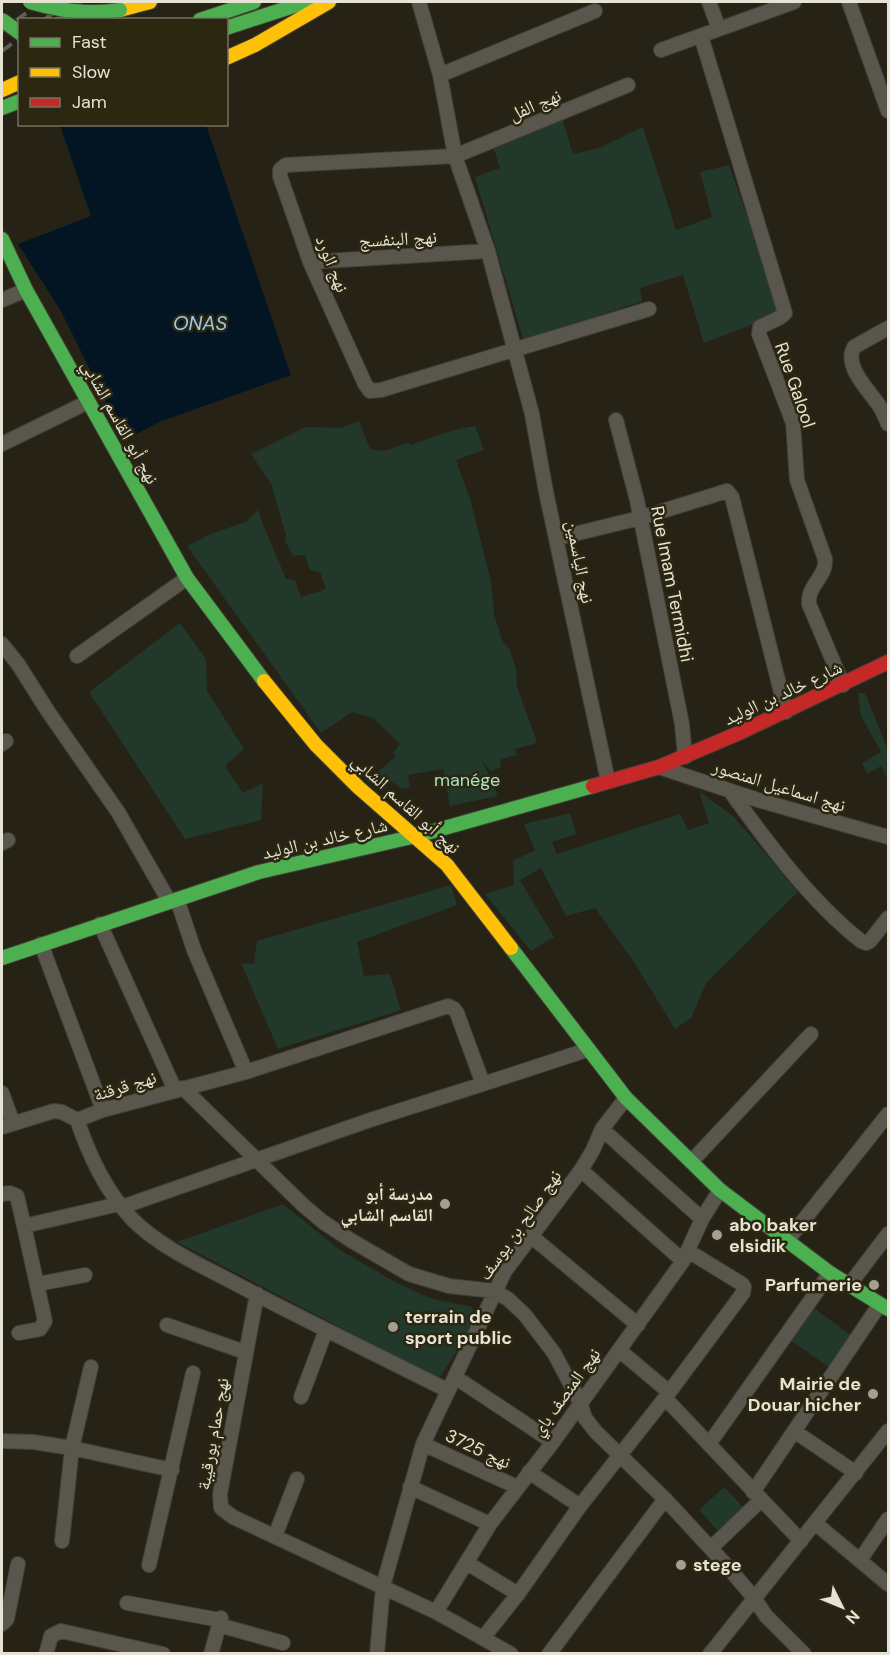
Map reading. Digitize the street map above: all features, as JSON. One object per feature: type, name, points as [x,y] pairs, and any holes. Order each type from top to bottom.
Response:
[{"type":"street","points":[[30,2],[63,11],[95,14],[150,2]]},
{"type":"street","points":[[206,18],[254,2]]},
{"type":"street","points":[[228,27],[306,2]]},
{"type":"street","points":[[228,57],[255,45],[329,2]]},
{"type":"street","name":"نهج الياسمين","points":[[419,2],[440,75],[455,156],[488,251],[532,414],[546,492],[558,538],[608,781]]},
{"type":"street","points":[[709,2],[719,29]]},
{"type":"street","points":[[661,50],[794,2]]},
{"type":"street","points":[[849,2],[888,111]]},
{"type":"street","points":[[440,75],[595,11]]},
{"type":"street","points":[[2,20],[18,32]]},
{"type":"street","name":"Rue Galool","points":[[701,36],[785,312],[783,316],[760,327],[759,334],[793,423],[797,480],[825,559],[823,572],[810,591],[809,604],[843,685]]},
{"type":"street","points":[[2,90],[18,83]]},
{"type":"street","name":"نهج الفل","points":[[455,156],[628,85]]},
{"type":"street","points":[[2,108],[18,102]]},
{"type":"street","name":"نهج الورد","points":[[455,156],[283,166],[279,176],[310,262],[370,391],[381,390],[452,367],[516,350]]},
{"type":"street","name":"نهج أبو القاسم الشابي","points":[[2,239],[26,290],[187,578],[276,697],[316,745],[358,787],[441,858],[626,1098],[720,1190],[830,1273],[884,1306]]},
{"type":"street","name":"نهج البنفسج","points":[[310,262],[488,251]]},
{"type":"street","points":[[2,300],[26,290]]},
{"type":"street","points":[[516,350],[648,309]]},
{"type":"street","points":[[888,328],[860,343],[851,352],[855,370],[865,388],[884,403],[888,424]]},
{"type":"street","points":[[2,444],[88,402]]},
{"type":"street","name":"Rue Imam Termidhi","points":[[616,420],[640,518],[682,724],[685,757]]},
{"type":"street","points":[[558,538],[640,518],[727,491],[730,494],[751,567],[786,712]]},
{"type":"street","points":[[76,656],[187,578]]},
{"type":"street","points":[[2,644],[18,664],[55,722],[118,812],[173,900],[246,1072]]},
{"type":"street","name":"شارع خالد بن الوليد","points":[[2,958],[259,872],[416,836],[659,767],[786,712],[888,662]]},
{"type":"street","name":"نهج اسماعيل المنصور","points":[[659,767],[888,837]]},
{"type":"street","points":[[730,790],[788,867],[861,941],[866,943],[870,941],[888,918]]},
{"type":"street","points":[[100,924],[179,1089],[323,1222],[409,1274],[431,1282],[494,1291],[508,1299],[525,1315],[554,1353],[580,1402],[585,1418],[711,1548],[754,1598],[766,1616],[804,1653]]},
{"type":"street","points":[[41,944],[103,1110]]},
{"type":"street","name":"نهج قرقنة","points":[[447,1390],[326,1330],[160,1242],[133,1220],[97,1170],[77,1120],[103,1110],[246,1072],[448,1006],[457,1013],[483,1084]]},
{"type":"street","points":[[691,1162],[811,1034]]},
{"type":"street","points":[[24,1226],[121,1205],[370,1120],[588,1050]]},
{"type":"street","points":[[2,1093],[7,1125],[54,1111],[62,1112],[77,1120]]},
{"type":"street","name":"نهج صالح بن يوسف","points":[[377,1653],[383,1586],[423,1444],[447,1390],[505,1271],[581,1170],[602,1129],[626,1098]]},
{"type":"street","points":[[787,1241],[888,1114]]},
{"type":"street","points":[[602,1129],[702,1220]]},
{"type":"street","points":[[483,1638],[745,1289],[742,1284],[685,1256],[581,1170]]},
{"type":"street","name":"نهج المنصف باي","points":[[436,1612],[490,1524],[553,1442],[685,1256],[702,1220],[720,1190]]},
{"type":"street","points":[[2,1194],[10,1193],[17,1196],[45,1323],[40,1329],[19,1333]]},
{"type":"street","points":[[850,1284],[888,1234]]},
{"type":"street","points":[[531,1236],[638,1325]]},
{"type":"street","points":[[710,1444],[830,1273]]},
{"type":"street","points":[[38,1284],[85,1275]]},
{"type":"street","name":"نهج حمام بورقيبة","points":[[257,1294],[220,1502],[224,1511],[436,1612],[511,1653]]},
{"type":"street","points":[[711,1548],[757,1496],[794,1431],[884,1306]]},
{"type":"street","points":[[167,1325],[245,1352]]},
{"type":"street","points":[[301,1397],[326,1330]]},
{"type":"street","points":[[619,1350],[667,1395],[757,1496],[801,1541]]},
{"type":"street","points":[[62,1541],[72,1448],[91,1367]]},
{"type":"street","points":[[149,1565],[193,1373]]},
{"type":"street","points":[[455,1377],[553,1442]]},
{"type":"street","points":[[794,1431],[856,1473]]},
{"type":"street","points":[[710,1653],[888,1431]]},
{"type":"street","points":[[2,1441],[33,1442],[72,1448],[172,1470]]},
{"type":"street","name":"نهج 3725","points":[[423,1444],[517,1487]]},
{"type":"street","points":[[529,1472],[580,1506]]},
{"type":"street","points":[[275,1536],[297,1479]]},
{"type":"street","points":[[410,1487],[490,1524]]},
{"type":"street","points":[[549,1653],[665,1499]]},
{"type":"street","points":[[860,1560],[888,1519]]},
{"type":"street","points":[[815,1523],[888,1584]]},
{"type":"street","points":[[467,1563],[518,1594]]},
{"type":"street","points":[[2,1624],[7,1619],[18,1564]]},
{"type":"street","points":[[127,1603],[221,1619],[283,1643]]},
{"type":"street","points":[[211,1653],[221,1619]]},
{"type":"street","points":[[46,1653],[51,1636],[61,1631],[163,1653]]},
{"type":"green space","points":[[561,115],[573,154],[599,148],[643,127],[676,230],[712,217],[700,172],[729,165],[782,313],[704,343],[683,275],[640,288],[642,301],[524,342],[475,177],[500,168],[489,134]]},
{"type":"green space","name":"manége","points":[[359,421],[370,449],[385,451],[407,443],[412,445],[475,426],[484,450],[456,460],[470,499],[491,581],[494,614],[502,640],[510,650],[516,670],[517,686],[537,743],[515,749],[517,755],[501,759],[500,768],[490,771],[481,758],[498,796],[450,806],[443,769],[408,775],[410,787],[402,789],[383,776],[374,785],[367,782],[396,756],[393,753],[400,744],[373,718],[352,712],[321,733],[187,546],[213,533],[246,522],[258,510],[286,579],[295,580],[301,597],[326,589],[320,572],[310,570],[305,555],[293,556],[285,541],[286,535],[271,484],[251,454],[306,427],[341,428]]},
{"type":"green space","points":[[180,623],[206,659],[207,691],[244,749],[225,766],[243,793],[263,783],[261,820],[185,839],[89,692]]},
{"type":"green space","points":[[858,693],[865,693],[888,750],[888,780],[881,766],[867,774],[862,763],[881,752],[861,716]]},
{"type":"green space","points":[[699,791],[734,817],[798,892],[706,983],[691,1018],[675,1029],[634,962],[595,908],[566,916],[541,868],[520,880],[554,937],[531,951],[485,894],[514,885],[513,861],[535,850],[524,824],[570,813],[576,834],[552,842],[557,854],[680,814],[688,830],[709,823]]},
{"type":"green space","points":[[451,885],[457,905],[357,942],[364,976],[390,974],[401,1010],[278,1049],[241,963],[254,964],[257,941]]},
{"type":"green space","name":"terrain de sport public","points":[[283,1204],[340,1250],[390,1279],[429,1298],[472,1307],[476,1322],[440,1377],[433,1376],[177,1242]]},
{"type":"green space","points":[[814,1308],[853,1337],[829,1367],[790,1340]]},
{"type":"green space","points":[[724,1487],[745,1509],[720,1533],[699,1510]]},
{"type":"water","name":"ONAS","points":[[60,126],[206,126],[291,375],[159,422],[125,440],[61,311],[18,244],[91,216]]},
{"type":"railway","points":[[19,18],[41,2]]},
{"type":"railway","points":[[59,18],[81,2]]},
{"type":"railway","points":[[47,18],[61,7]]},
{"type":"railway","points":[[2,31],[18,19]]},
{"type":"railway","points":[[2,51],[18,39]]},
{"type":"traffic: fast","points":[[30,2],[75,11],[120,10]]},
{"type":"traffic: fast","points":[[206,18],[254,2]]},
{"type":"traffic: fast","points":[[228,27],[306,2]]},
{"type":"traffic: fast","points":[[2,20],[18,32]]},
{"type":"traffic: fast","points":[[2,108],[18,102]]},
{"type":"traffic: fast","points":[[2,239],[26,290],[187,578],[264,681]]},
{"type":"traffic: fast","points":[[2,958],[259,872],[416,836],[593,786]]},
{"type":"traffic: fast","points":[[511,948],[626,1098],[720,1190],[830,1273],[888,1309]]},
{"type":"traffic: slow","points":[[120,10],[150,2]]},
{"type":"traffic: slow","points":[[228,57],[255,45],[329,2]]},
{"type":"traffic: slow","points":[[2,90],[18,83]]},
{"type":"traffic: slow","points":[[264,681],[316,745],[358,787],[447,865],[511,948]]},
{"type":"traffic: jam","points":[[593,786],[659,767],[739,733],[888,662]]},
{"type":"place","name":"مدرسة أبو القاسم الشابي","points":[[445,1204]]},
{"type":"place","name":"abo baker elsidik","points":[[717,1235]]},
{"type":"place","name":"Parfumerie","points":[[874,1285]]},
{"type":"place","name":"terrain de sport public","points":[[393,1327]]},
{"type":"place","name":"Mairie de Douar hicher","points":[[873,1394]]},
{"type":"place","name":"stege","points":[[681,1565]]}]
